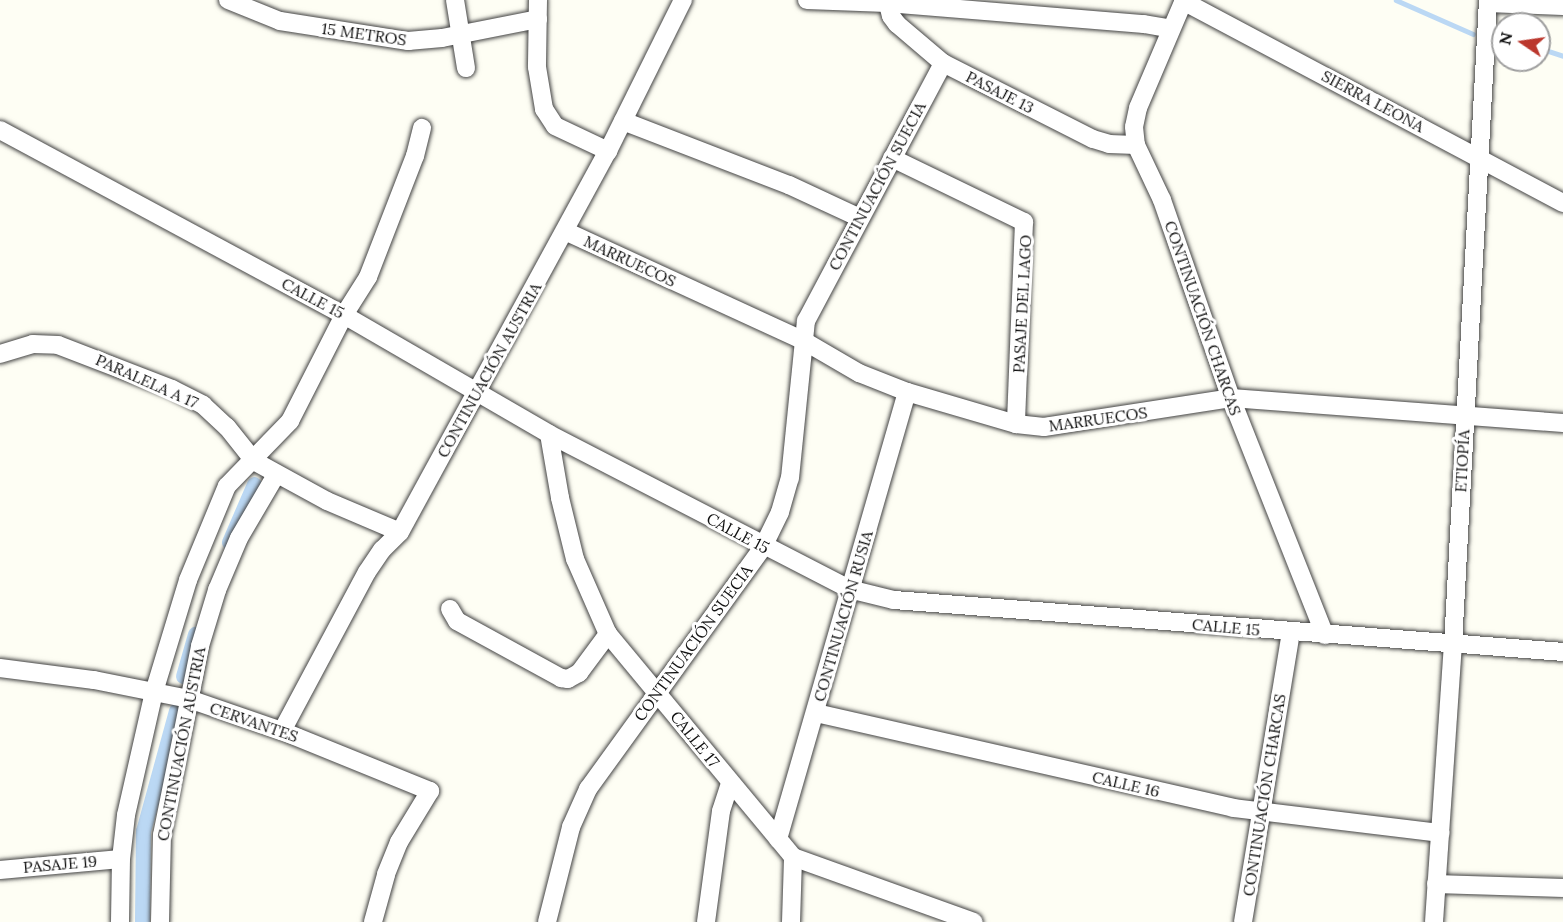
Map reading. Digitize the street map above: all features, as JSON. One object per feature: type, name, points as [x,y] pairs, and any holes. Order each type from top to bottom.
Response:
[{"type":"street","name":"15 METROS","points":[[228,0],[280,21],[391,39],[426,40],[538,20]]},
{"type":"street","points":[[455,0],[466,68]]},
{"type":"street","points":[[538,0],[537,67],[544,109],[555,126],[608,151]]},
{"type":"street","name":"CONTINUACIÓN AUSTRIA","points":[[282,731],[367,572],[378,555],[400,532],[608,151],[683,0]]},
{"type":"street","points":[[807,0],[887,2],[1144,24],[1171,29]]},
{"type":"street","name":"CONTINUACIÓN CHARCAS","points":[[1184,1],[1138,108],[1134,127],[1136,145],[1162,200],[1231,398],[1325,635]]},
{"type":"street","name":"SIERRA LEONA","points":[[1184,1],[1563,203]]},
{"type":"street","points":[[1488,1],[1563,6]]},
{"type":"street","name":"ETIOPÍA","points":[[1434,922],[1453,645],[1488,1]]},
{"type":"street","name":"PASAJE 13","points":[[887,2],[897,24],[943,63],[1093,139],[1109,144],[1136,145]]},
{"type":"street","name":"CONTINUACIÓN SUECIA","points":[[547,922],[556,878],[578,806],[616,748],[659,693],[763,547],[780,512],[790,478],[806,321],[943,63]]},
{"type":"street","points":[[623,121],[789,185],[860,218]]},
{"type":"street","points":[[120,922],[121,859],[126,815],[154,692],[188,580],[226,486],[254,461],[290,422],[344,315],[368,277],[415,156],[422,128]]},
{"type":"street","name":"CALLE 15","points":[[0,130],[344,315],[549,434],[763,547],[849,589],[894,600],[1563,652]]},
{"type":"street","name":"PASAJE DEL LAGO","points":[[892,158],[1024,222],[1016,424]]},
{"type":"street","name":"MARRUECOS","points":[[565,231],[804,341],[860,373],[907,392],[1016,424],[1044,427],[1231,398],[1563,423]]},
{"type":"street","name":"PARALELA A 17","points":[[0,354],[33,344],[58,345],[172,390],[203,405],[226,427],[254,461],[276,475],[327,501],[400,532]]},
{"type":"street","name":"CONTINUACIÓN RUSIA","points":[[778,839],[907,392]]},
{"type":"street","name":"CALLE 17","points":[[549,434],[560,498],[575,559],[608,634],[793,857]]},
{"type":"street","name":"CONTINUACIÓN AUSTRIA","points":[[160,922],[162,835],[200,646],[218,590],[239,538],[276,475]]},
{"type":"street","points":[[450,609],[456,621],[561,678],[568,679],[579,673],[608,634]]},
{"type":"street","name":"CONTINUACIÓN CHARCAS","points":[[1243,922],[1291,632]]},
{"type":"street","name":"CERVANTES","points":[[0,668],[54,674],[189,699],[282,731],[430,791],[399,842],[386,875],[373,922]]},
{"type":"street","name":"CALLE 16","points":[[816,712],[1233,808],[1440,833]]},
{"type":"street","points":[[706,922],[721,811],[730,783]]},
{"type":"street","points":[[791,922],[793,857],[974,922]]},
{"type":"street","name":"PASAJE 19","points":[[0,870],[121,859]]},
{"type":"street","points":[[1436,884],[1563,888]]},
{"type":"waterway","points":[[1396,0],[1473,34]]},
{"type":"waterway","points":[[1551,52],[1563,56]]},
{"type":"waterway","points":[[229,542],[254,484]]},
{"type":"waterway","points":[[183,676],[195,634]]},
{"type":"waterway","points":[[142,922],[143,831],[176,710]]}]
